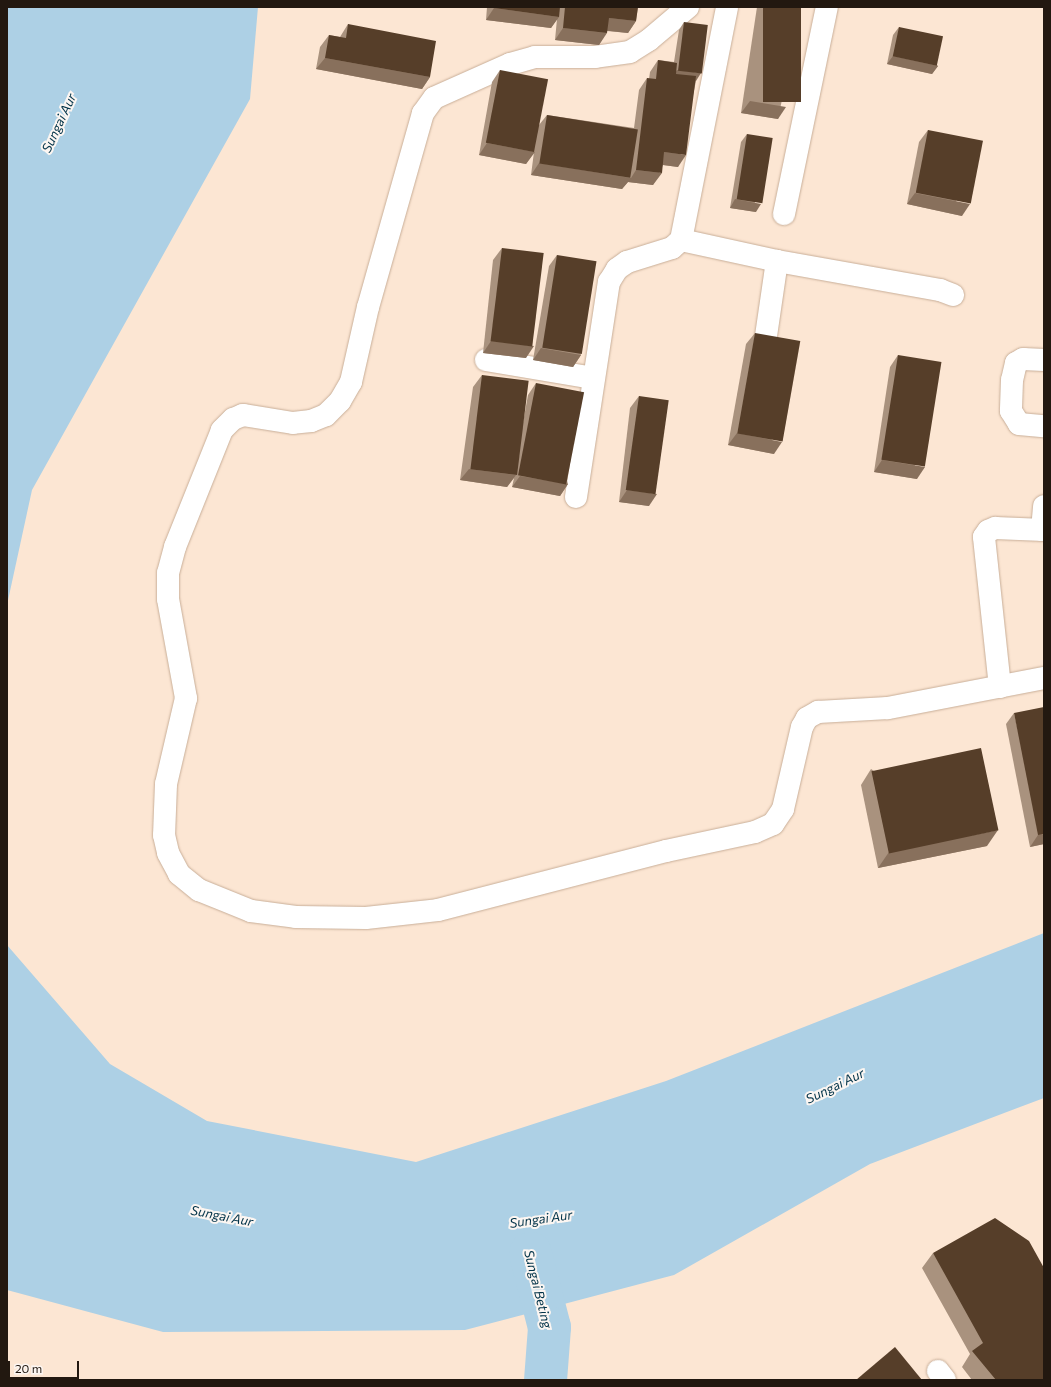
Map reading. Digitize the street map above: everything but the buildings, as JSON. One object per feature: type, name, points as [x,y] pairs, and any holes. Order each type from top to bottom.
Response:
[{"type":"lane","points":[[688,7],[649,40],[630,52],[595,57],[535,57],[510,64],[434,98],[423,113],[368,307],[351,382],[340,401],[326,416],[311,421],[293,423],[243,415],[233,418],[222,430],[175,547],[168,573],[168,599],[186,698],[166,784],[164,835],[168,853],[178,874],[199,890],[251,911],[296,917],[366,918],[438,910],[666,851],[755,832],[773,824],[783,809],[797,741],[807,718],[818,712],[888,708],[1044,678]]},
{"type":"lane","points":[[576,497],[594,378],[612,275],[627,262],[672,248],[681,240],[727,7]]},
{"type":"lane","points":[[784,214],[827,7]]},
{"type":"lane","points":[[681,240],[777,261],[940,290],[953,295]]},
{"type":"lane","points":[[766,336],[777,261]]},
{"type":"lane","points":[[1044,360],[1023,359],[1016,363],[1012,380],[1011,411],[1019,424],[1044,426]]},
{"type":"lane","points":[[486,360],[594,378]]},
{"type":"lane","points":[[1000,687],[984,537],[988,531],[995,528],[1043,530],[1044,506]]},
{"type":"water","name":"Sungai Aur","points":[[7,7],[258,7],[250,99],[32,490],[7,605]]},
{"type":"water","name":"Sungai Aur","points":[[1044,933],[1044,1098],[870,1164],[674,1275],[465,1330],[163,1332],[7,1290],[7,945],[110,1064],[207,1121],[416,1162],[666,1081]]},
{"type":"waterway","name":"Sungai Beting","points":[[530,1253],[549,1327],[545,1380]]}]
